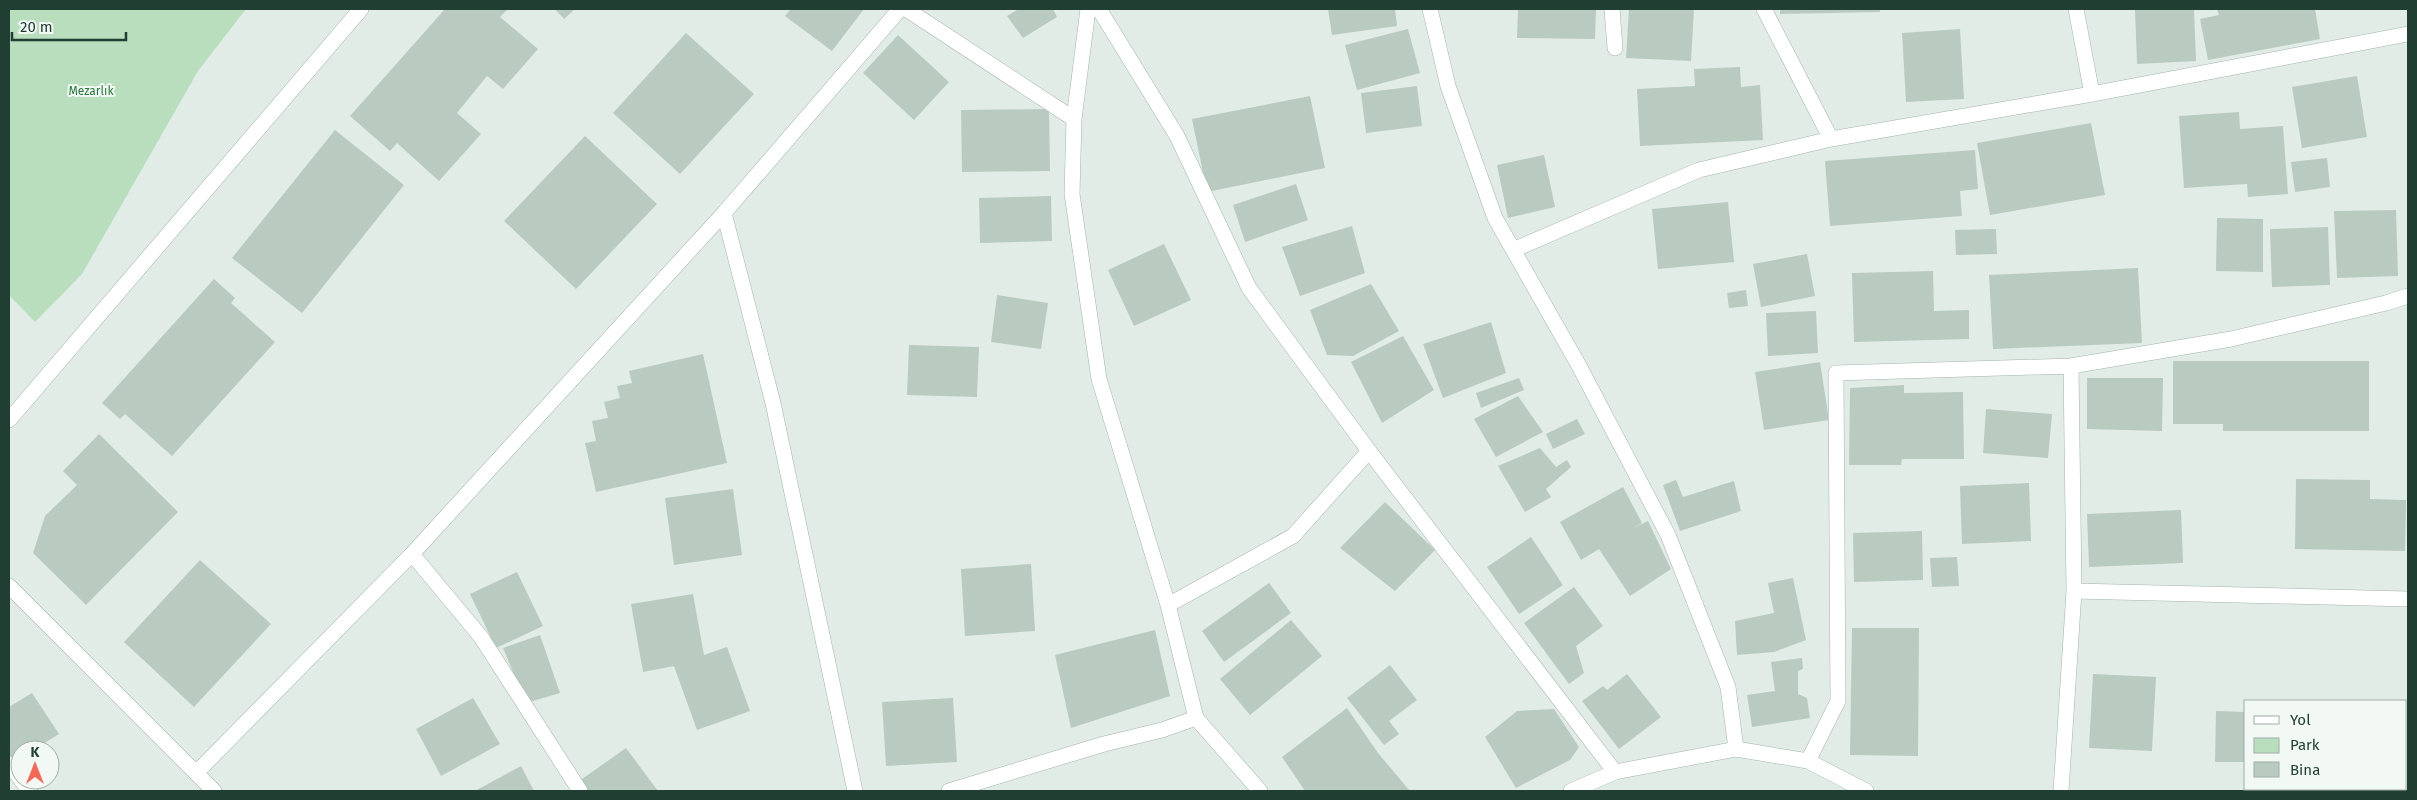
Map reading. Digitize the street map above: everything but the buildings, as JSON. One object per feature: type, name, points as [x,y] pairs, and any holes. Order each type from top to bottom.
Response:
[{"type":"street","points":[[9,420],[361,9]]},
{"type":"street","points":[[196,772],[412,554],[724,213],[900,9]]},
{"type":"street","points":[[906,9],[1074,120]]},
{"type":"street","points":[[1088,9],[1074,120],[1072,194],[1099,379],[1168,605],[1196,718],[1260,791]]},
{"type":"street","points":[[1099,9],[1177,136],[1249,288],[1370,451],[1615,772]]},
{"type":"street","points":[[1430,9],[1448,86],[1495,218],[1578,364],[1668,535],[1728,687],[1736,749]]},
{"type":"street","points":[[1612,9],[1615,48]]},
{"type":"street","points":[[1764,9],[1831,139]]},
{"type":"street","points":[[2076,9],[2092,94]]},
{"type":"street","points":[[1513,250],[1699,170],[1831,139],[2092,94],[2408,34]]},
{"type":"street","points":[[724,213],[773,404],[855,791]]},
{"type":"street","points":[[1808,761],[1838,701],[1836,373],[2071,366],[2230,339],[2386,303],[2408,296]]},
{"type":"street","points":[[2061,791],[2074,591],[2071,366]]},
{"type":"street","points":[[1168,605],[1293,536],[1370,451]]},
{"type":"street","points":[[412,554],[481,637],[580,791]]},
{"type":"street","points":[[9,586],[214,791]]},
{"type":"street","points":[[2074,591],[2408,599]]},
{"type":"street","points":[[949,791],[1104,744],[1162,730],[1196,718]]},
{"type":"street","points":[[1570,791],[1615,772],[1736,749],[1808,761],[1866,791]]},
{"type":"green space","name":"Mezarlık","points":[[9,9],[246,9],[198,71],[82,274],[35,322],[9,295]]}]
